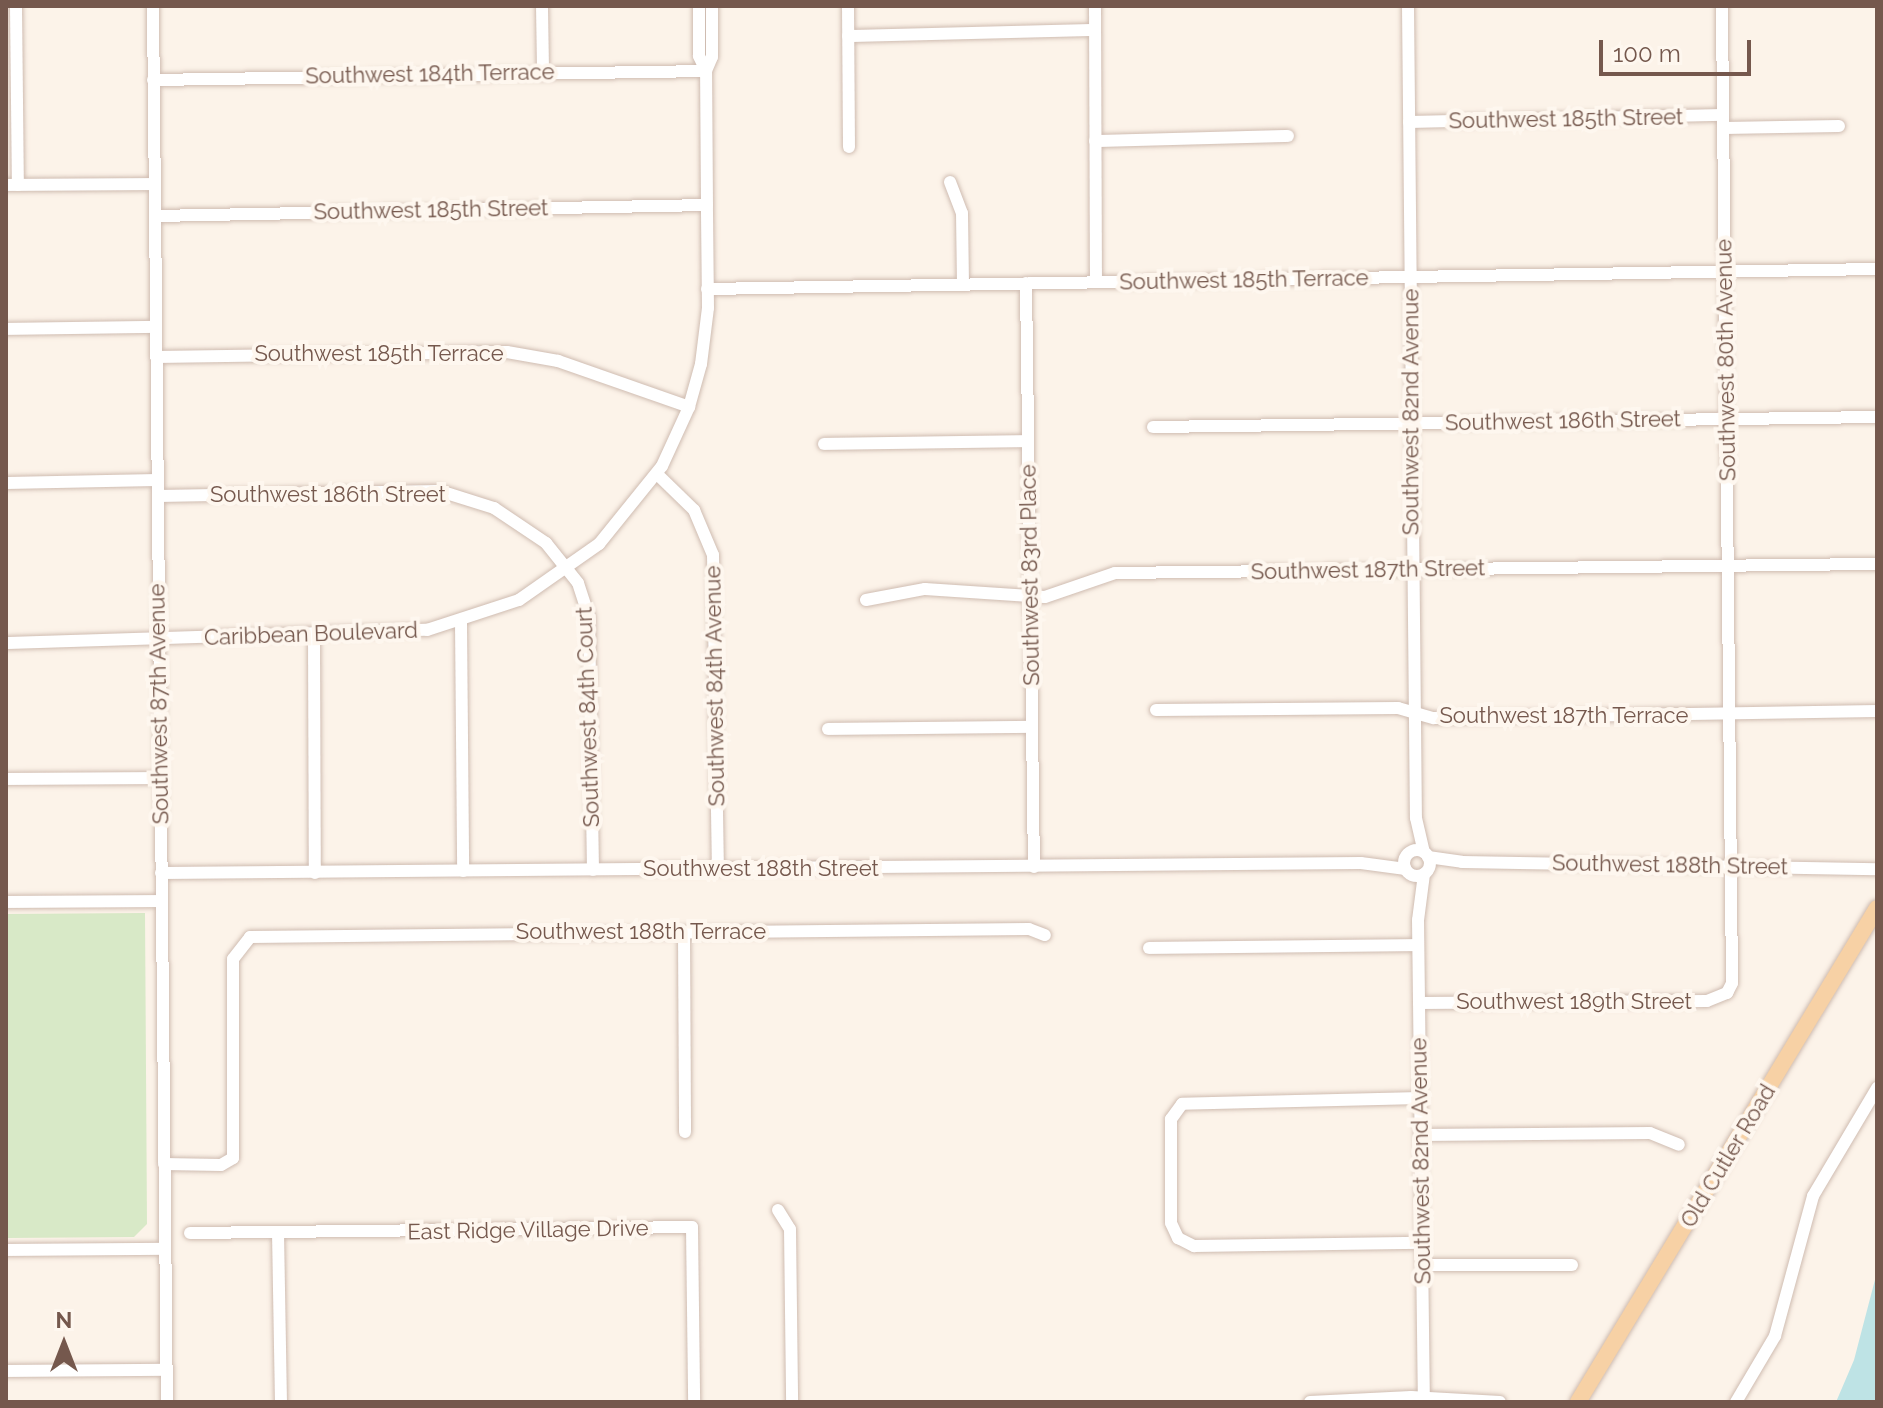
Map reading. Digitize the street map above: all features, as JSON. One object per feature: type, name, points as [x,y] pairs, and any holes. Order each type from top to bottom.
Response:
[{"type":"main road","name":"Old Cutler Road","points":[[1578,1402],[1877,908]]},
{"type":"street","points":[[16,6],[12,185],[155,184]]},
{"type":"street","name":"Southwest 87th Avenue","points":[[153,6],[167,1402]]},
{"type":"street","points":[[542,6],[543,71]]},
{"type":"street","name":"Caribbean Boulevard","points":[[6,643],[395,635],[461,622],[508,605],[568,569],[617,526],[657,474],[689,407],[703,349],[707,289],[706,71],[699,56],[699,6]]},
{"type":"street","points":[[706,71],[712,57],[712,6]]},
{"type":"street","points":[[848,6],[849,147]]},
{"type":"street","points":[[1095,6],[1096,282]]},
{"type":"street","name":"Southwest 82nd Avenue","points":[[1408,6],[1412,569],[1424,1400]]},
{"type":"street","name":"Southwest 80th Avenue","points":[[1722,6],[1730,867]]},
{"type":"street","points":[[848,36],[1095,30]]},
{"type":"street","name":"Southwest 184th Terrace","points":[[153,80],[543,71],[706,71]]},
{"type":"street","name":"Southwest 185th Street","points":[[1409,122],[1724,122],[1839,126]]},
{"type":"street","points":[[1095,141],[1288,136]]},
{"type":"street","points":[[950,182],[962,213],[963,285]]},
{"type":"street","name":"Southwest 185th Street","points":[[155,216],[707,205]]},
{"type":"street","name":"Southwest 185th Terrace","points":[[707,289],[1877,269]]},
{"type":"street","name":"Southwest 83rd Place","points":[[1026,283],[1034,867]]},
{"type":"street","points":[[6,329],[156,327]]},
{"type":"street","name":"Southwest 185th Terrace","points":[[156,357],[507,352],[558,361],[689,407]]},
{"type":"street","name":"Southwest 186th Street","points":[[1153,427],[1877,417]]},
{"type":"street","points":[[824,444],[1028,441]]},
{"type":"street","name":"Southwest 84th Avenue","points":[[657,474],[694,510],[713,555],[718,869]]},
{"type":"street","points":[[6,483],[157,480]]},
{"type":"street","name":"Southwest 186th Street","points":[[158,496],[450,493],[486,504],[521,523],[555,551],[568,569]]},
{"type":"street","name":"Southwest 187th Street","points":[[866,600],[925,589],[1030,598],[1055,596],[1115,573],[1877,564]]},
{"type":"street","name":"Southwest 84th Court","points":[[568,569],[583,592],[589,616],[593,870]]},
{"type":"street","points":[[461,622],[463,871]]},
{"type":"street","points":[[314,637],[315,873]]},
{"type":"street","name":"Southwest 187th Terrace","points":[[1156,710],[1398,708],[1434,718],[1877,711]]},
{"type":"street","points":[[828,729],[1032,727]]},
{"type":"street","points":[[6,779],[160,778]]},
{"type":"street","name":"Southwest 188th Street","points":[[161,873],[1655,861],[1730,867],[1877,869]]},
{"type":"street","name":"Southwest 189th Street","points":[[1419,1003],[1707,1001],[1727,993],[1734,971],[1730,867]]},
{"type":"street","points":[[6,902],[161,901]]},
{"type":"street","name":"Southwest 188th Terrace","points":[[164,1164],[232,1161],[233,959],[239,945],[259,936],[1029,929],[1045,935]]},
{"type":"street","points":[[684,932],[685,1132]]},
{"type":"street","points":[[1149,948],[1418,945]]},
{"type":"street","points":[[1736,1402],[1775,1336],[1813,1196],[1877,1088]]},
{"type":"street","points":[[1420,1098],[1190,1102],[1178,1107],[1171,1124],[1171,1223],[1178,1238],[1194,1246],[1422,1243]]},
{"type":"street","points":[[1421,1135],[1650,1133],[1679,1145]]},
{"type":"street","points":[[778,1210],[790,1229],[792,1402]]},
{"type":"street","name":"East Ridge Village Drive","points":[[190,1233],[692,1227],[694,1402]]},
{"type":"street","points":[[278,1232],[281,1402]]},
{"type":"street","points":[[6,1250],[165,1249]]},
{"type":"street","points":[[1423,1265],[1572,1265]]},
{"type":"street","points":[[6,1371],[166,1370]]},
{"type":"street","points":[[1310,1402],[1500,1402]]},
{"type":"green space","points":[[145,913],[147,1224],[134,1237],[6,1238],[6,914]]},
{"type":"water","points":[[1877,1272],[1877,1402],[1836,1402],[1854,1360]]}]
